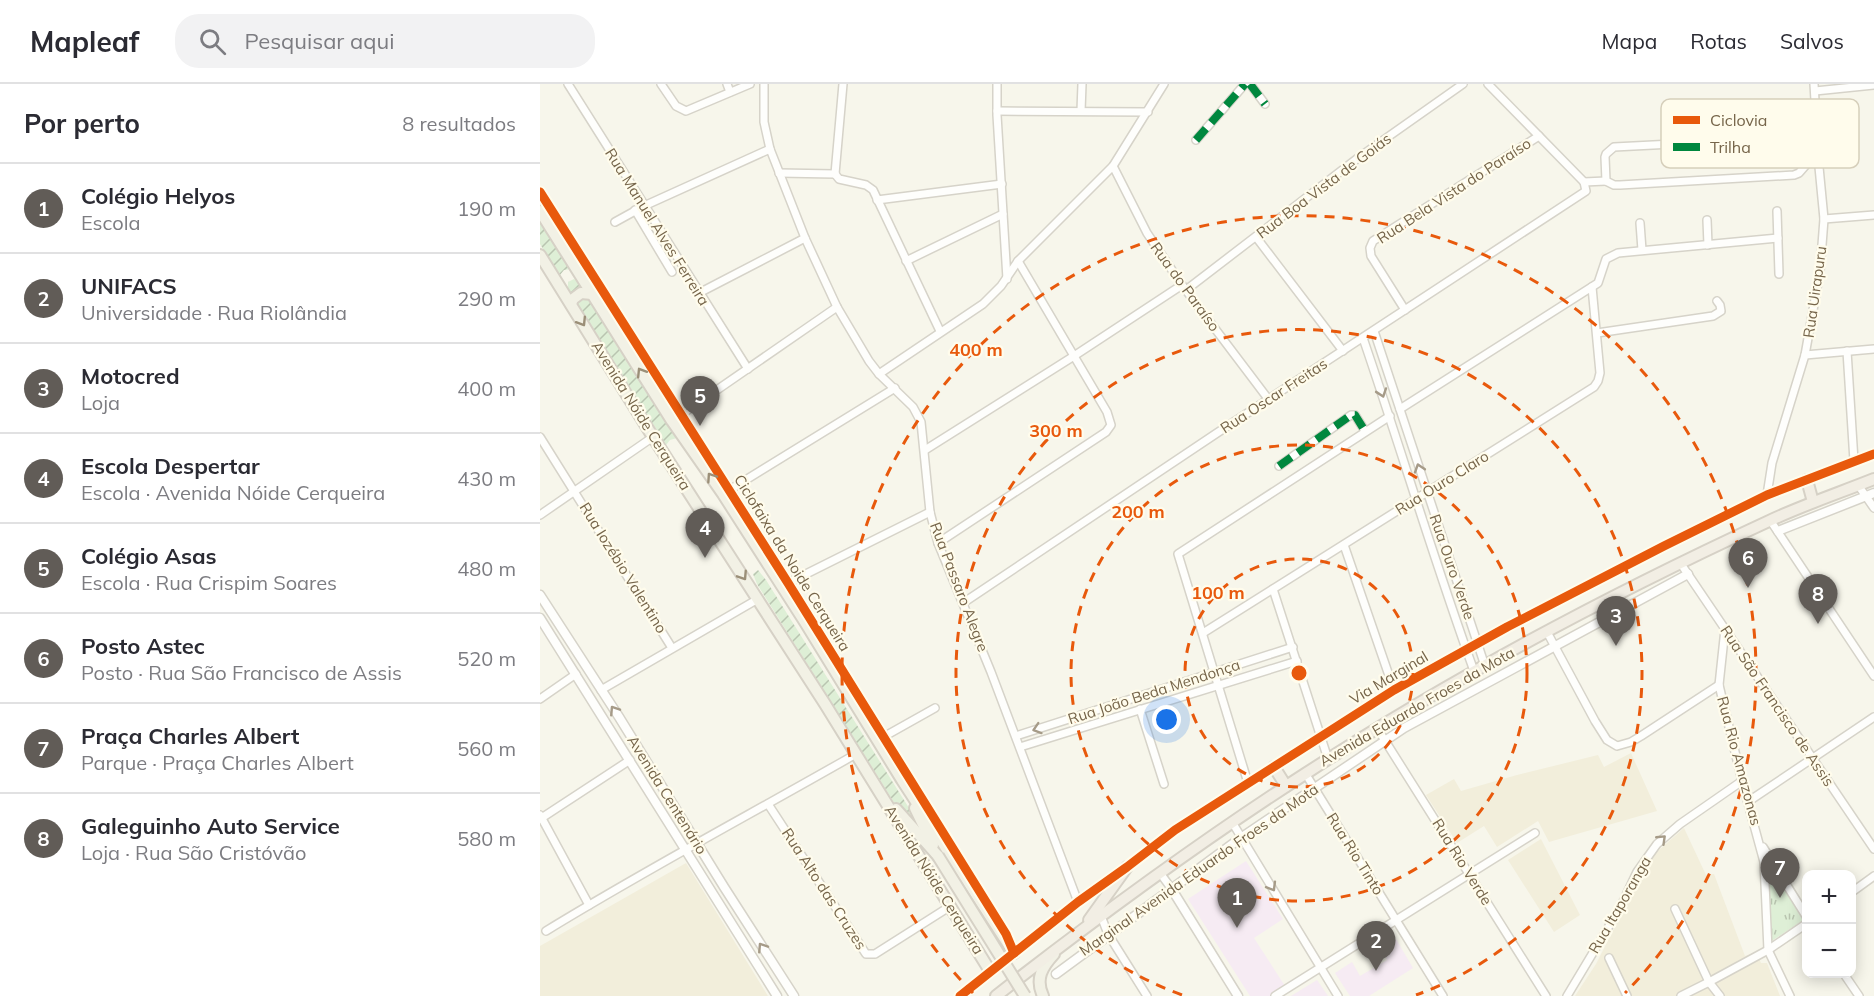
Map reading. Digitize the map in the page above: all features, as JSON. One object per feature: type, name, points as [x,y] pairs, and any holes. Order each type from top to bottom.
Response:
[{"type":"highway","name":"Avenida Eduardo Froes da Mota","points":[[996,996],[1083,929],[1232,822],[1377,728],[1474,671],[1681,564],[1770,520],[1874,479]]},
{"type":"highway","points":[[1807,480],[1813,502]]},
{"type":"highway","points":[[1274,767],[1286,786]]},
{"type":"highway","points":[[1083,929],[1127,867]]},
{"type":"main road","name":"Avenida Nóide Cerqueira","points":[[540,211],[672,421],[723,494],[782,586],[1014,953]]},
{"type":"main road","name":"Avenida Nóide Cerqueira","points":[[540,255],[653,437],[878,789],[990,971]]},
{"type":"main road","points":[[571,304],[573,299],[581,293],[592,294]]},
{"type":"main road","name":"Avenida Nóide Cerqueira","points":[[903,780],[938,856]]},
{"type":"main road","name":"Avenida Nóide Cerqueira","points":[[878,789],[938,856]]},
{"type":"main road","points":[[938,856],[1025,996]]},
{"type":"main road","points":[[979,953],[988,958],[999,957],[1004,938]]},
{"type":"main road","points":[[1043,996],[1039,976],[1058,949]]},
{"type":"street","name":"Rua Manuel Alves Ferreira","points":[[568,84],[748,369]]},
{"type":"street","points":[[661,84],[671,101],[683,111],[692,110],[750,84]]},
{"type":"street","points":[[727,84],[730,92]]},
{"type":"street","name":"Rua Passaro Alegre","points":[[764,84],[764,122],[770,149],[837,307],[861,350],[879,374],[913,407],[921,423],[930,512],[938,543],[1016,736],[1077,902]]},
{"type":"street","points":[[834,174],[843,84]]},
{"type":"street","points":[[997,84],[1007,279]]},
{"type":"street","points":[[1081,111],[1082,84]]},
{"type":"street","points":[[1196,140],[1245,84]]},
{"type":"street","points":[[1250,84],[1265,104]]},
{"type":"street","name":"Rua Boa Vista de Goiás","points":[[925,450],[1184,287],[1256,237],[1358,158],[1463,84]]},
{"type":"street","points":[[1488,84],[1584,182],[1606,181],[1620,185],[1794,174],[1799,173],[1803,168]]},
{"type":"street","points":[[879,374],[983,304],[1007,279],[1018,261],[1113,166],[1163,85]]},
{"type":"street","points":[[1815,88],[1874,85]]},
{"type":"street","points":[[997,111],[1148,112]]},
{"type":"street","name":"Rua Bela Vista do Paraíso","points":[[1405,310],[1371,256],[1370,248],[1373,242],[1382,234],[1539,136]]},
{"type":"street","points":[[1606,181],[1606,153],[1614,147],[1661,144]]},
{"type":"street","points":[[615,222],[635,210],[770,149]]},
{"type":"street","name":"Rua do Paraíso","points":[[1113,166],[1147,234],[1269,400]]},
{"type":"street","name":"Rua Uirapuru","points":[[1767,495],[1772,463],[1805,355],[1817,291],[1824,219],[1819,168]]},
{"type":"street","points":[[779,173],[834,174],[839,179],[870,187],[940,331]]},
{"type":"street","name":"Rua Oscar Freitas","points":[[963,603],[1586,191],[1584,182]]},
{"type":"street","points":[[877,200],[1002,184]]},
{"type":"street","points":[[635,210],[672,272]]},
{"type":"street","points":[[1777,211],[1779,274]]},
{"type":"street","points":[[906,261],[1003,214]]},
{"type":"street","points":[[1824,219],[1874,215]]},
{"type":"street","points":[[1707,219],[1708,245]]},
{"type":"street","points":[[1640,223],[1642,250]]},
{"type":"street","points":[[1256,237],[1343,351]]},
{"type":"street","points":[[699,293],[806,238]]},
{"type":"street","points":[[1400,409],[1592,287],[1600,280],[1604,262],[1609,256],[1642,250],[1778,238]]},
{"type":"street","points":[[938,543],[1110,428],[1111,425],[1109,417],[1018,261]]},
{"type":"street","name":"Rua Ouro Claro","points":[[1203,633],[1593,387],[1600,373],[1592,287]]},
{"type":"street","points":[[1597,333],[1713,316],[1721,310],[1717,302]]},
{"type":"street","points":[[672,421],[837,307]]},
{"type":"street","name":"Rua Ouro Verde","points":[[1374,330],[1485,666]]},
{"type":"street","name":"Rua Ouro Verde","points":[[1363,338],[1390,416],[1415,500],[1474,671]]},
{"type":"street","points":[[1805,355],[1874,349]]},
{"type":"street","points":[[1846,351],[1854,462]]},
{"type":"street","points":[[723,494],[895,388]]},
{"type":"street","points":[[1279,466],[1351,415],[1355,415],[1365,431]]},
{"type":"street","points":[[1248,783],[1178,554],[1390,416]]},
{"type":"street","name":"Rua Iozébio Valentino","points":[[540,437],[672,648],[758,599]]},
{"type":"street","points":[[540,515],[653,437]]},
{"type":"street","name":"Via Marginal","points":[[960,996],[1077,902],[1175,830],[1394,690],[1579,589],[1767,495],[1874,454]]},
{"type":"street","points":[[1858,485],[1870,494],[1874,508]]},
{"type":"street","points":[[1778,531],[1870,494]]},
{"type":"street","points":[[782,586],[930,512]]},
{"type":"street","points":[[1770,520],[1874,676]]},
{"type":"street","points":[[1344,545],[1394,690]]},
{"type":"street","name":"Rua São Francisco de Assis","points":[[1681,564],[1874,849]]},
{"type":"street","name":"Marginal Avenida Eduardo Froes da Mota","points":[[1056,974],[1242,837],[1384,740],[1464,694],[1688,574]]},
{"type":"street","points":[[1273,589],[1328,759]]},
{"type":"street","name":"Avenida Centenário","points":[[540,596],[794,996]]},
{"type":"street","name":"Avenida Centenário","points":[[540,618],[777,996]]},
{"type":"street","name":"Rua Rio Amazonas","points":[[1725,629],[1719,685],[1742,781],[1761,844],[1764,862],[1768,950],[1790,996]]},
{"type":"street","points":[[1547,632],[1595,721],[1607,740],[1617,746],[1641,736],[1719,685]]},
{"type":"street","name":"Rua João Beda Mendonça","points":[[1016,736],[1293,647]]},
{"type":"street","points":[[601,690],[672,648]]},
{"type":"street","name":"Rua João Beda Mendonça","points":[[1020,747],[1297,661]]},
{"type":"street","points":[[540,699],[576,675]]},
{"type":"street","points":[[878,740],[935,708]]},
{"type":"street","points":[[1140,709],[1164,784]]},
{"type":"street","points":[[1749,801],[1874,717]]},
{"type":"street","name":"Rua Rio Verde","points":[[1377,728],[1546,996]]},
{"type":"street","points":[[546,931],[697,842],[856,754]]},
{"type":"street","points":[[589,905],[541,817],[630,760]]},
{"type":"street","name":"Rua Rio Tinto","points":[[1305,773],[1443,996]]},
{"type":"street","name":"Rua Itaporanga","points":[[1567,996],[1621,906],[1637,872],[1657,844],[1680,824],[1742,781]]},
{"type":"street","name":"Rua Alto das Cruzes","points":[[768,804],[866,954],[875,954],[949,907]]},
{"type":"street","points":[[1232,822],[1338,996]]},
{"type":"street","points":[[1275,996],[1535,833]]},
{"type":"street","points":[[1761,844],[1802,910]]},
{"type":"street","points":[[1160,873],[1238,996]]},
{"type":"street","points":[[1856,889],[1874,876]]},
{"type":"street","points":[[714,894],[724,887]]},
{"type":"street","points":[[1676,909],[1709,982],[1720,996]]},
{"type":"street","points":[[1101,916],[1108,934],[1147,996]]},
{"type":"street","points":[[1681,996],[1768,950],[1802,927]]},
{"type":"street","points":[[1610,958],[1627,996]]},
{"type":"street","points":[[1847,978],[1859,996]]},
{"type":"shaded area","points":[[1631,753],[1657,811],[1549,842],[1538,821],[1497,847],[1484,826],[1457,843],[1426,795],[1454,779],[1461,791],[1598,755],[1604,767]]},
{"type":"shaded area","points":[[1684,828],[1706,875],[1714,874],[1745,956],[1756,952],[1761,963],[1767,963],[1780,996],[1575,996],[1596,964],[1650,858]]},
{"type":"shaded area","points":[[1541,839],[1580,915],[1554,932],[1508,860]]},
{"type":"shaded area","points":[[1246,861],[1283,919],[1254,938],[1285,986],[1270,996],[1250,996],[1188,899]]},
{"type":"shaded area","points":[[686,863],[768,996],[540,996],[540,946]]},
{"type":"shaded area","points":[[1396,939],[1413,968],[1369,996],[1350,996],[1335,973],[1352,962],[1360,976],[1387,960],[1381,947]]},
{"type":"shaded area","points":[[1317,980],[1328,996],[1291,996]]},
{"type":"green space","points":[[540,219],[571,269],[564,270],[560,275],[540,244]]},
{"type":"green space","points":[[574,279],[677,438],[670,440],[666,445],[568,288],[568,282]]},
{"type":"green space","points":[[758,570],[909,808],[925,841],[900,812],[757,584],[753,574]]},
{"type":"green space","points":[[1775,876],[1802,915],[1802,921],[1770,942],[1769,877]]},
{"type":"marked path","points":[[1196,140],[1245,84]]},
{"type":"marked path","points":[[1250,84],[1265,104]]},
{"type":"marked path","points":[[1279,466],[1351,415],[1355,415],[1365,431]]},
{"type":"cycle path","name":"Ciclofaixa da Noide Cerqueira","points":[[540,192],[788,583],[1006,934],[1014,953]]},
{"type":"cycle path","points":[[960,996],[1078,902],[1175,830],[1394,690],[1507,627],[1767,495],[1874,454]]},
{"type":"place","name":"Colégio Asas","points":[[700,426]]},
{"type":"place","name":"Escola Despertar","points":[[705,558]]},
{"type":"place","name":"Posto Astec","points":[[1748,588]]},
{"type":"place","name":"Galeguinho Auto Service","points":[[1818,624]]},
{"type":"place","name":"Motocred","points":[[1616,646]]},
{"type":"place","name":"Praça Charles Albert","points":[[1780,898]]},
{"type":"place","name":"Colégio Helyos","points":[[1237,928]]},
{"type":"place","name":"UNIFACS","points":[[1376,971]]}]
